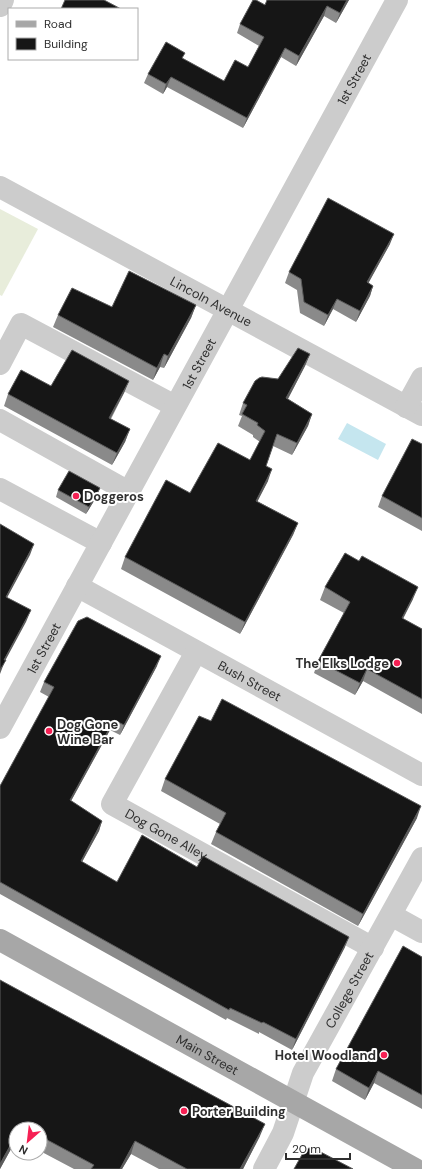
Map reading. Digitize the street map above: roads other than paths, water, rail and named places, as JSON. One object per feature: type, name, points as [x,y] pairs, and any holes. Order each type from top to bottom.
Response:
[{"type":"main road","name":"Main Street","points":[[0,940],[415,1169]]},
{"type":"street","points":[[0,6],[3,0]]},
{"type":"street","name":"1st Street","points":[[0,728],[397,0]]},
{"type":"street","name":"Lincoln Avenue","points":[[0,187],[414,411]]},
{"type":"street","points":[[0,364],[21,324],[175,406]]},
{"type":"street","points":[[414,411],[422,378]]},
{"type":"street","points":[[0,420],[128,492]]},
{"type":"street","points":[[0,489],[101,543]]},
{"type":"street","name":"Bush Street","points":[[77,586],[422,775]]},
{"type":"street","name":"Dog Gone Alley","points":[[196,652],[112,804],[373,948]]},
{"type":"street","name":"College Street","points":[[264,1169],[283,1133],[303,1073],[422,858]]},
{"type":"street","points":[[391,915],[422,932]]},
{"type":"water","points":[[347,423],[386,444],[378,460],[338,439]]},
{"type":"place","name":"Doggeros","points":[[76,496]]},
{"type":"place","name":"The Elks Lodge","points":[[397,663]]},
{"type":"place","name":"Dog Gone Wine Bar","points":[[49,731]]},
{"type":"place","name":"Hotel Woodland","points":[[384,1055]]},
{"type":"place","name":"Porter Building","points":[[184,1111]]}]
